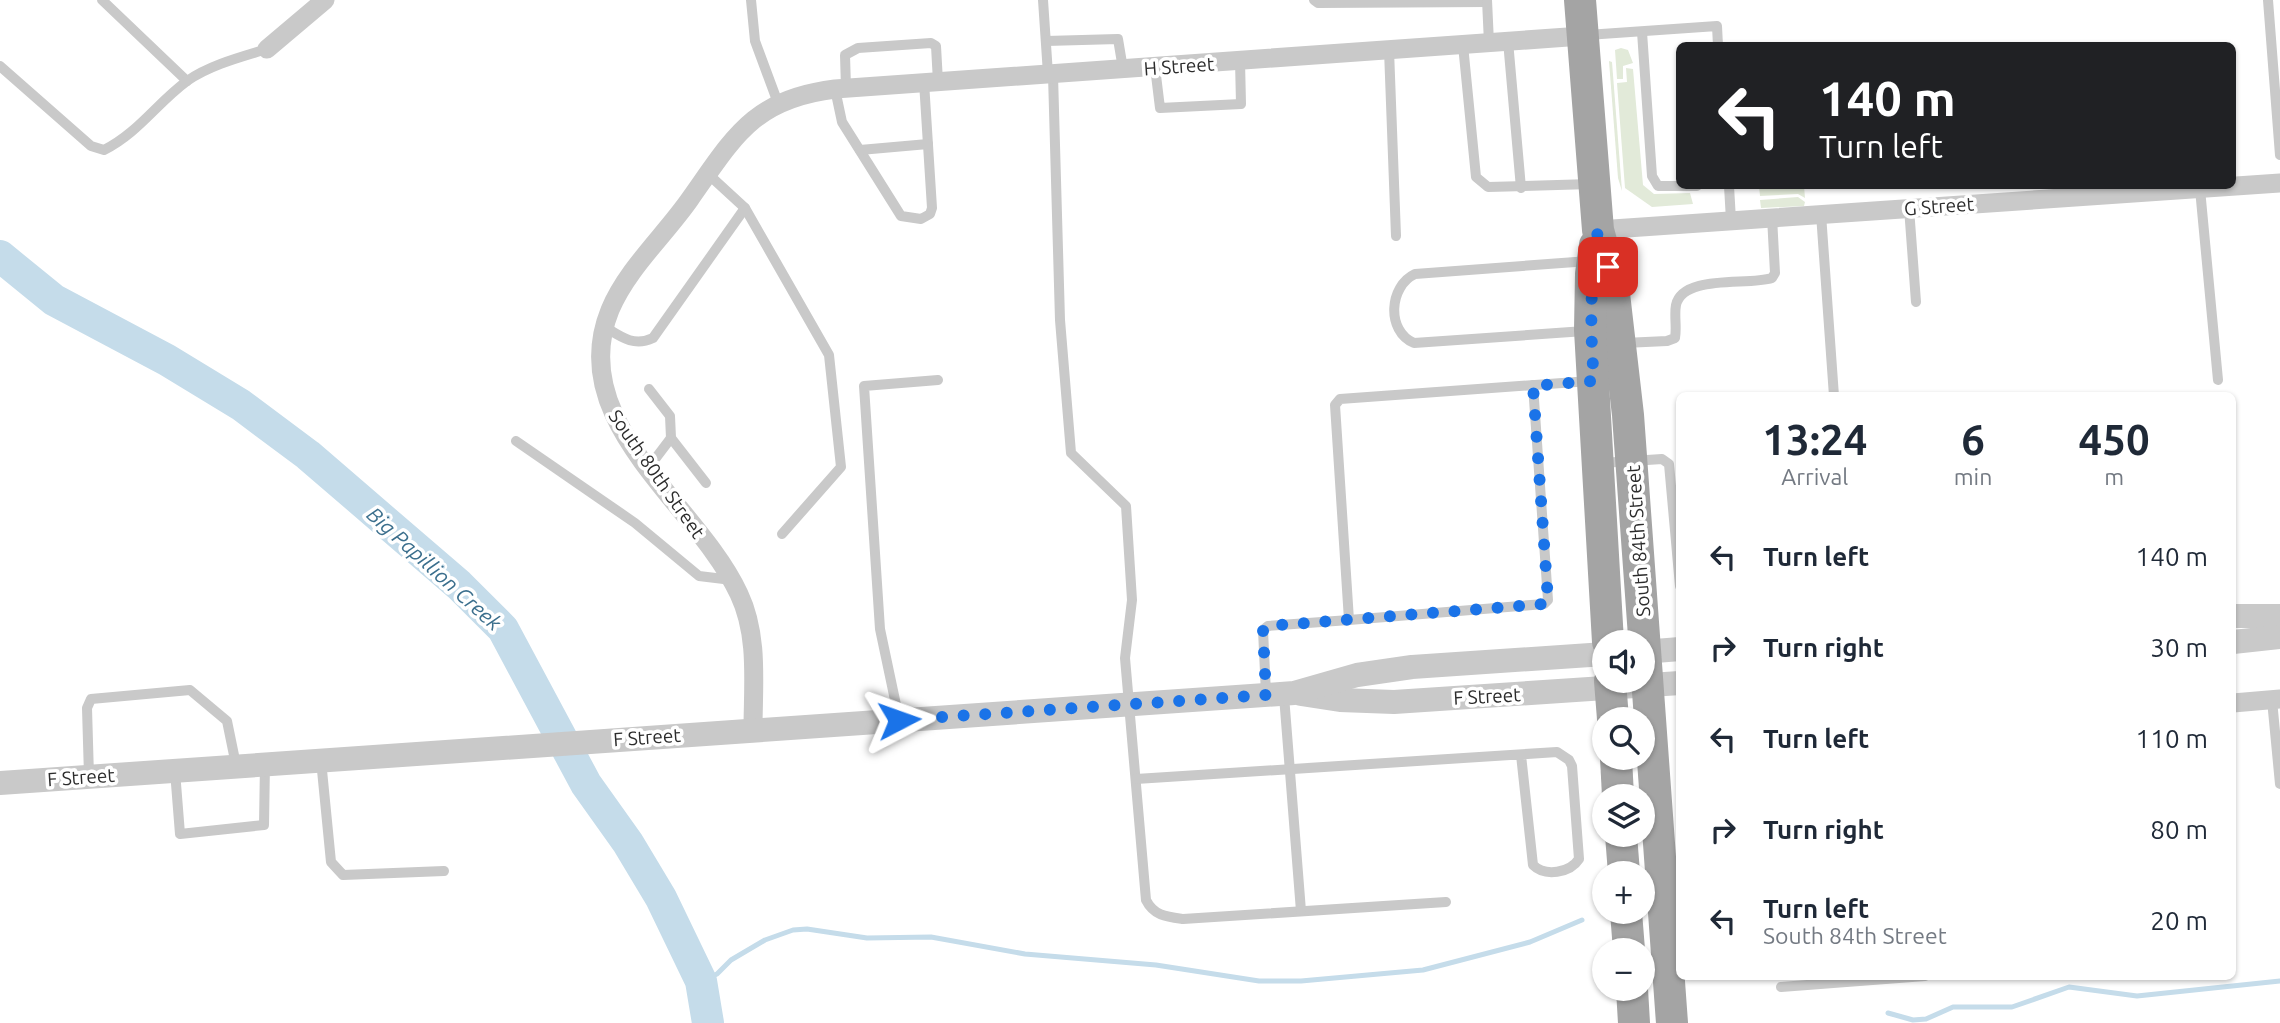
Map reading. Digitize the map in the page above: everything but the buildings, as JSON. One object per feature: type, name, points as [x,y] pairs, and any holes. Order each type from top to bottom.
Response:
[{"type":"main road","name":"South 84th Street","points":[[1580,0],[1598,230],[1613,285],[1621,344],[1632,460],[1643,630]]},
{"type":"main road","name":"South 84th Street","points":[[1598,230],[1593,260],[1590,330],[1607,630]]},
{"type":"main road","name":"South 84th Street","points":[[1649,693],[1672,1023]]},
{"type":"main road","points":[[1633,1001],[1634,1023]]},
{"type":"street","points":[[267,48],[325,0]]},
{"type":"street","name":"H Street","points":[[778,103],[804,93],[840,88],[1582,36]]},
{"type":"street","name":"South 80th Street","points":[[754,730],[753,645],[749,621],[733,580],[620,428],[604,394],[600,364],[605,327],[623,288],[740,131],[778,103]]},
{"type":"street","name":"G Street","points":[[2236,186],[2280,183]]},
{"type":"street","name":"G Street","points":[[1598,230],[2200,189]]},
{"type":"street","points":[[2236,616],[2280,616]]},
{"type":"street","points":[[2236,642],[2280,637]]},
{"type":"street","points":[[1655,651],[1676,649]]},
{"type":"street","name":"F Street","points":[[1281,694],[1357,675],[1412,667],[1592,655]]},
{"type":"street","name":"F Street","points":[[1655,685],[1676,683]]},
{"type":"street","name":"F Street","points":[[0,783],[1281,694],[1394,702],[1592,686]]},
{"type":"street","points":[[2236,703],[2276,700]]},
{"type":"lane","points":[[102,0],[187,81]]},
{"type":"lane","points":[[751,0],[755,41],[778,103]]},
{"type":"lane","points":[[1043,0],[1051,75],[1060,320],[1071,453],[1126,506],[1132,600],[1125,658],[1146,900],[1154,912],[1183,919],[1446,902]]},
{"type":"lane","points":[[1314,0],[1318,3],[1362,5],[1487,1],[1499,42],[1521,188]]},
{"type":"lane","points":[[2268,0],[2280,155]]},
{"type":"lane","points":[[1582,36],[1717,26],[1718,42]]},
{"type":"lane","points":[[1642,32],[1652,176],[1658,186],[1676,187]]},
{"type":"lane","points":[[1046,41],[1118,39],[1123,70]]},
{"type":"lane","points":[[931,43],[936,46],[931,82],[928,144],[932,208],[930,214],[922,219],[901,216],[842,122],[840,88],[845,55],[850,50],[870,47],[931,43]]},
{"type":"lane","points":[[1463,45],[1476,177],[1488,187],[1594,184]]},
{"type":"lane","points":[[0,66],[91,146],[104,150],[126,139],[187,81],[226,62],[267,48]]},
{"type":"lane","points":[[1388,50],[1396,236]]},
{"type":"lane","points":[[1155,67],[1160,108],[1241,104],[1240,61]]},
{"type":"lane","points":[[860,150],[928,144]]},
{"type":"lane","points":[[708,174],[745,208],[829,355],[841,467],[782,534]]},
{"type":"lane","points":[[1728,189],[1731,220]]},
{"type":"lane","points":[[2200,189],[2218,380]]},
{"type":"lane","points":[[605,327],[626,341],[643,343],[653,338],[745,208]]},
{"type":"lane","points":[[1909,208],[1916,302]]},
{"type":"lane","points":[[1821,214],[1834,392]]},
{"type":"lane","points":[[1621,344],[1675,338],[1676,304],[1682,295],[1697,285],[1772,278],[1775,258],[1772,218]]},
{"type":"lane","points":[[1590,330],[1414,343],[1397,328],[1395,298],[1398,286],[1415,274],[1593,260]]},
{"type":"lane","points":[[899,720],[880,629],[864,386],[938,380]]},
{"type":"lane","points":[[1349,620],[1335,405],[1340,399],[1594,381]]},
{"type":"lane","points":[[1301,911],[1281,694],[1263,630],[1268,626],[1544,604],[1548,600],[1533,386]]},
{"type":"lane","points":[[649,389],[670,416],[671,438],[706,482]]},
{"type":"lane","points":[[649,467],[671,438]]},
{"type":"lane","points":[[516,441],[635,523],[699,576],[733,580]]},
{"type":"lane","points":[[1598,463],[1662,458],[1669,464],[1676,508]]},
{"type":"lane","points":[[89,776],[87,708],[91,699],[190,690],[227,721],[236,765]]},
{"type":"lane","points":[[2276,700],[2280,784]]},
{"type":"lane","points":[[1136,779],[1557,752],[1569,760],[1572,766],[1579,859],[1567,870],[1543,872],[1533,865],[1521,755]]},
{"type":"lane","points":[[321,759],[331,862],[343,875],[444,871]]},
{"type":"lane","points":[[175,770],[180,834],[264,825],[265,763]]},
{"type":"lane","points":[[1781,987],[1873,980]]},
{"type":"green space","points":[[1615,50],[1628,50],[1633,63],[1623,66],[1623,79],[1617,79]]},
{"type":"green space","points":[[1609,61],[1612,62],[1622,191],[1618,178]]},
{"type":"green space","points":[[1626,68],[1633,69],[1643,185],[1654,194],[1690,193],[1693,204],[1652,207],[1625,188],[1617,83],[1627,82]]},
{"type":"green space","points":[[1759,189],[1804,189],[1805,198],[1798,194],[1760,196]]},
{"type":"green space","points":[[1798,197],[1805,202],[1804,206],[1761,208],[1760,200]]},
{"type":"waterway","name":"Big Papillion Creek","points":[[0,256],[54,300],[167,360],[241,405],[308,455],[459,585],[503,629],[586,784],[628,843],[661,898],[701,981],[708,1023]]},
{"type":"waterway","points":[[701,981],[717,974],[731,960],[765,940],[793,930],[807,929],[867,938],[931,937],[1025,954],[1156,965],[1259,981],[1301,981],[1423,970],[1530,942],[1582,920]]},
{"type":"waterway","points":[[1888,1013],[1913,1020],[1926,1019],[1953,1007],[2012,1007],[2069,987],[2137,996],[2280,981]]},
{"type":"route","points":[[899,720],[1266,695],[1263,630],[1268,626],[1544,604],[1548,600],[1533,386],[1594,381],[1590,330],[1591,274],[1598,230],[1608,267]]}]
